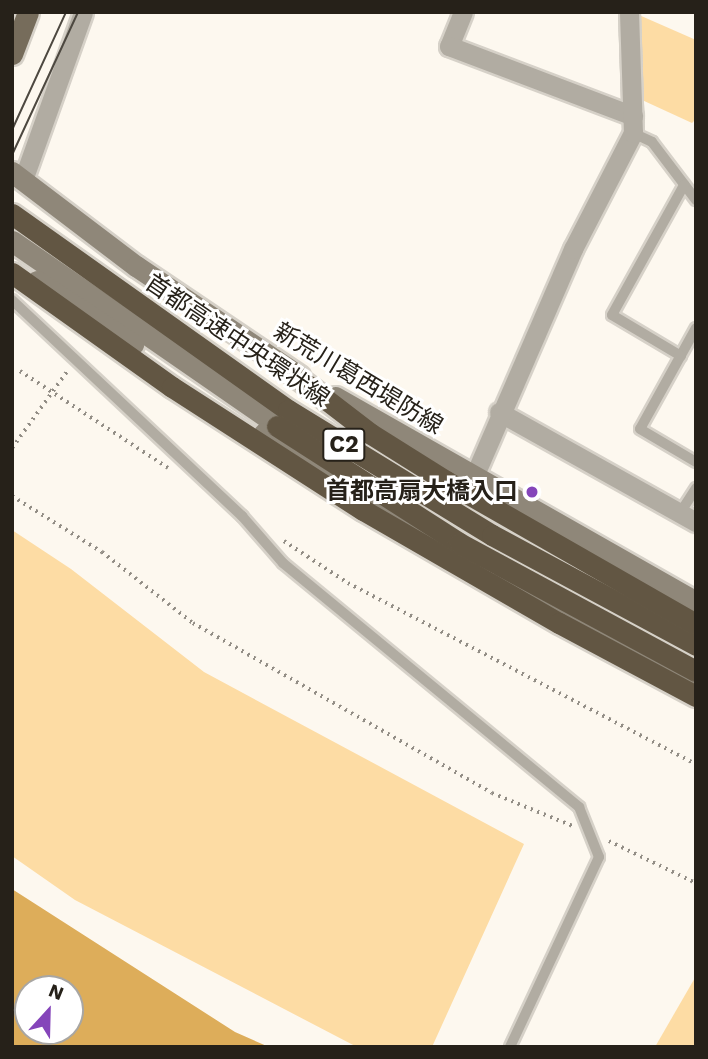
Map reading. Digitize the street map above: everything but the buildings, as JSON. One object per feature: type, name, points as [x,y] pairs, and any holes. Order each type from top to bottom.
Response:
[{"type":"highway","name":"首都高速中央環状線","points":[[12,214],[288,410],[492,535],[696,645]]},
{"type":"highway","name":"C2","points":[[15,272],[172,387],[352,503],[559,623],[696,696]]},
{"type":"highway","points":[[285,368],[371,434],[446,481],[691,614]]},
{"type":"highway","points":[[277,426],[458,543],[696,671]]},
{"type":"highway","points":[[354,492],[458,543]]},
{"type":"main road","points":[[12,54],[28,12]]},
{"type":"main road","name":"新荒川葛西堤防線","points":[[17,176],[136,266],[285,368],[691,614]]},
{"type":"main road","points":[[12,241],[277,426],[482,547],[696,660]]},
{"type":"main road","points":[[15,272],[67,299],[354,492],[696,682]]},
{"type":"street","points":[[17,176],[83,12]]},
{"type":"street","points":[[463,12],[449,46],[633,125]]},
{"type":"street","points":[[472,479],[499,412],[573,249],[633,125],[629,12]]},
{"type":"street","points":[[499,412],[688,517]]},
{"type":"lane","points":[[633,125],[652,142],[696,200]]},
{"type":"lane","points":[[681,356],[612,315],[684,185]]},
{"type":"lane","points":[[12,300],[242,516],[283,563],[579,807],[599,857],[510,1047]]},
{"type":"lane","points":[[696,328],[640,429],[696,462]]},
{"type":"lane","points":[[688,517],[696,488]]},
{"type":"path","points":[[12,447],[76,360]]},
{"type":"path","points":[[20,371],[174,472]]},
{"type":"path","points":[[12,496],[102,552],[193,624],[492,793],[592,834],[696,883]]},
{"type":"path","points":[[276,537],[348,583],[696,764]]},
{"type":"shaded area","points":[[639,15],[696,40],[696,119],[692,123],[642,100]]},
{"type":"shaded area","points":[[12,530],[71,569],[204,672],[524,844],[432,1047],[357,1047],[75,900],[12,856]]},
{"type":"shaded area","points":[[12,889],[235,1032],[269,1047],[12,1047]]},
{"type":"shaded area","points":[[696,976],[696,1047],[655,1047]]},
{"type":"tram line","points":[[12,130],[66,12]]},
{"type":"tram line","points":[[12,155],[78,12]]},
{"type":"place","name":"首都高扇大橋入口","points":[[532,492]]}]
